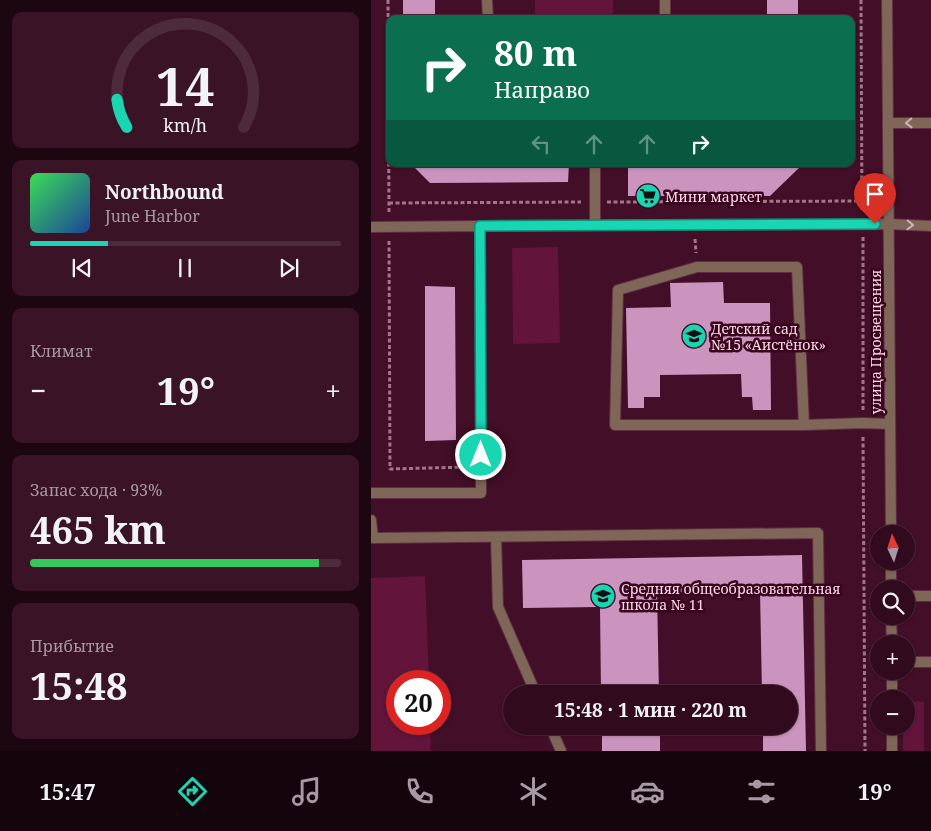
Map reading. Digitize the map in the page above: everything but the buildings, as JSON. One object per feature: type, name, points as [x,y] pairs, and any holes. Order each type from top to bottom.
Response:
[{"type":"street","points":[[487,0],[488,15]]},
{"type":"street","points":[[665,0],[665,15]]},
{"type":"street","name":"улица Просвещения","points":[[887,0],[891,525]]},
{"type":"street","points":[[888,123],[931,123]]},
{"type":"street","points":[[595,167],[595,226]]},
{"type":"street","points":[[371,227],[862,224],[931,226]]},
{"type":"street","points":[[371,493],[481,493],[480,226]]},
{"type":"street","points":[[804,425],[797,267],[697,266],[618,290],[615,425],[804,425],[863,423],[890,424]]},
{"type":"street","points":[[371,520],[373,538],[818,533],[821,751]]},
{"type":"street","points":[[496,537],[498,607],[532,685]]},
{"type":"street","points":[[915,596],[931,596]]},
{"type":"street","points":[[915,662],[931,662]]},
{"type":"street","points":[[554,735],[561,751]]},
{"type":"street","points":[[892,735],[892,751]]},
{"type":"path","points":[[388,0],[388,15]]},
{"type":"path","points":[[861,0],[865,751]]},
{"type":"path","points":[[389,167],[391,469],[467,468],[467,458]]},
{"type":"path","points":[[389,203],[862,201]]},
{"type":"shaded area","points":[[535,0],[613,0],[613,15],[535,15]]},
{"type":"shaded area","points":[[558,247],[560,343],[513,344],[512,248]]},
{"type":"shaded area","points":[[425,576],[429,670],[386,670],[386,735],[430,735],[431,751],[371,751],[371,578]]},
{"type":"shaded area","points":[[915,702],[924,702],[924,751],[903,751],[903,735],[915,735]]},
{"type":"place","name":"Мини маркет","points":[[648,196]]},
{"type":"place","name":"Детский сад №15 «Аистёнок»","points":[[694,336]]},
{"type":"place","name":"Средняя общеобразовательная школа № 11","points":[[603,596]]},
{"type":"route","points":[[481,455],[480,226],[875,224]]}]
